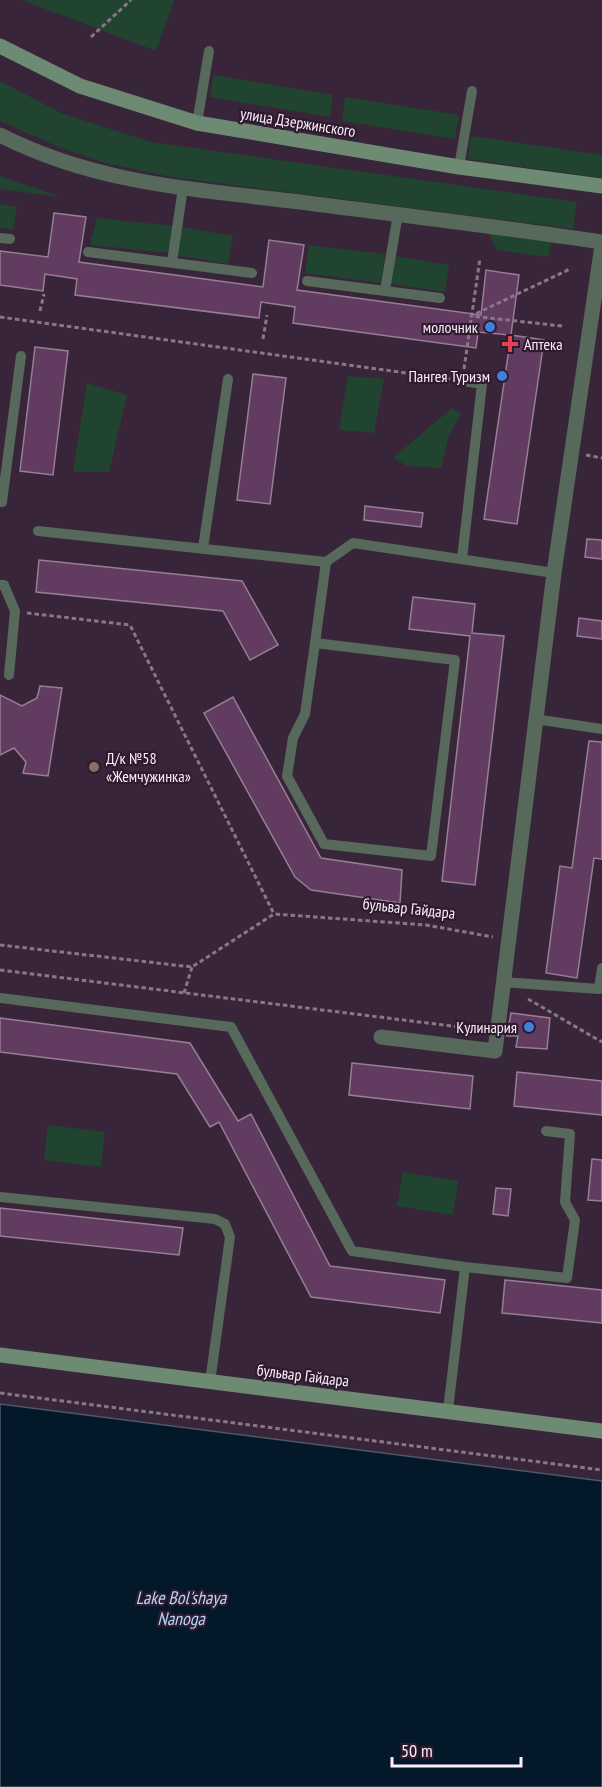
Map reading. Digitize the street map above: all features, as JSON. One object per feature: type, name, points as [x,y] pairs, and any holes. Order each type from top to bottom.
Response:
[{"type":"street","name":"улица Дзержинского","points":[[0,46],[80,86],[197,123],[459,167],[602,186]]},
{"type":"street","points":[[0,135],[66,164],[108,176],[183,188],[398,214],[602,243],[554,573],[507,938],[495,1051],[381,1037]]},
{"type":"street","name":"бульвар Гайдара","points":[[0,1355],[602,1431]]},
{"type":"lane","points":[[197,123],[209,51]]},
{"type":"lane","points":[[459,167],[472,91]]},
{"type":"lane","points":[[172,262],[183,188]]},
{"type":"lane","points":[[385,290],[398,214]]},
{"type":"lane","points":[[88,252],[252,273]]},
{"type":"lane","points":[[307,281],[440,298]]},
{"type":"lane","points":[[0,502],[2,502],[21,357]]},
{"type":"lane","points":[[203,548],[228,379]]},
{"type":"lane","points":[[462,559],[482,384],[463,381]]},
{"type":"lane","points":[[38,531],[326,562],[353,543],[554,573]]},
{"type":"lane","points":[[315,643],[455,660],[430,856],[324,844],[287,776],[293,738],[305,714],[326,562]]},
{"type":"lane","points":[[0,585],[4,585],[15,611],[9,675]]},
{"type":"lane","points":[[535,719],[602,729]]},
{"type":"lane","points":[[503,982],[599,989],[602,968]]},
{"type":"lane","points":[[0,998],[231,1027],[352,1251],[567,1278],[575,1220],[565,1202],[570,1134],[546,1131]]},
{"type":"lane","points":[[0,1197],[215,1219],[225,1224],[230,1237],[210,1382]]},
{"type":"lane","points":[[448,1410],[465,1267]]},
{"type":"path","points":[[91,37],[130,0]]},
{"type":"path","points":[[0,317],[463,381],[480,258]]},
{"type":"path","points":[[471,316],[570,269]]},
{"type":"path","points":[[40,312],[44,294]]},
{"type":"path","points":[[263,339],[267,315]]},
{"type":"path","points":[[471,316],[562,326]]},
{"type":"path","points":[[0,945],[192,967],[274,914],[130,625],[15,611]]},
{"type":"path","name":"бульвар Гайдара","points":[[274,914],[426,925],[507,938]]},
{"type":"path","points":[[184,993],[192,967]]},
{"type":"path","points":[[0,970],[476,1029]]},
{"type":"path","points":[[503,982],[602,1042]]},
{"type":"path","points":[[0,1393],[602,1470]]},
{"type":"green space","points":[[22,0],[174,0],[156,51]]},
{"type":"green space","points":[[214,75],[333,95],[330,117],[210,97]]},
{"type":"green space","points":[[0,81],[61,113],[151,142],[577,202],[573,229],[171,177],[105,163],[61,148],[0,121]]},
{"type":"green space","points":[[345,97],[459,115],[455,139],[342,121]]},
{"type":"green space","points":[[471,136],[602,155],[602,178],[468,159]]},
{"type":"green space","points":[[0,176],[61,197],[0,189]]},
{"type":"green space","points":[[0,204],[17,207],[13,230],[0,228]]},
{"type":"green space","points":[[97,218],[173,226],[169,253],[90,245]]},
{"type":"green space","points":[[181,227],[233,236],[228,264],[176,255]]},
{"type":"green space","points":[[488,232],[552,241],[548,257],[497,250]]},
{"type":"green space","points":[[309,245],[385,254],[381,283],[305,273]]},
{"type":"green space","points":[[394,256],[449,265],[445,292],[390,284]]},
{"type":"green space","points":[[348,376],[384,379],[374,433],[339,430]]},
{"type":"green space","points":[[87,383],[127,395],[109,472],[73,472]]},
{"type":"green space","points":[[452,408],[461,414],[449,435],[441,468],[407,466],[393,458]]},
{"type":"green space","points":[[48,1125],[105,1132],[101,1167],[44,1160]]},
{"type":"green space","points":[[403,1172],[458,1181],[453,1215],[397,1206]]},
{"type":"water","name":"Lake Bol'shaya Nanoga","points":[[0,1404],[602,1481],[602,1787],[0,1787]]},
{"type":"building","points":[[54,213],[86,217],[79,262],[263,287],[269,240],[304,245],[297,290],[481,315],[486,270],[519,275],[511,335],[478,332],[476,348],[293,323],[295,307],[261,302],[259,318],[75,295],[77,279],[45,274],[43,291],[0,285],[0,251],[48,257]]},
{"type":"building","points":[[511,335],[544,340],[517,524],[484,519]]},
{"type":"building","points":[[35,347],[68,351],[53,475],[20,471]]},
{"type":"building","points":[[253,374],[286,378],[270,504],[237,500]]},
{"type":"building","points":[[365,506],[423,513],[421,527],[364,520]]},
{"type":"building","points":[[587,539],[602,540],[602,559],[585,557]]},
{"type":"building","points":[[39,560],[242,581],[278,645],[250,660],[223,611],[36,592]]},
{"type":"building","points":[[413,597],[475,604],[472,633],[504,636],[475,885],[442,881],[470,636],[409,629]]},
{"type":"building","points":[[579,618],[602,621],[602,639],[577,636]]},
{"type":"building","points":[[40,686],[62,688],[48,776],[23,773],[26,762],[14,748],[0,755],[0,695],[22,706],[37,698]]},
{"type":"building","points":[[233,697],[321,858],[402,870],[400,903],[311,890],[295,877],[204,713]]},
{"type":"building","points":[[589,741],[602,742],[602,859],[594,858],[577,978],[546,973],[560,866],[572,868]]},
{"type":"building","name":"Кулинария","points":[[511,1013],[550,1018],[547,1049],[516,1047],[518,1036],[507,1036]]},
{"type":"building","points":[[0,1018],[190,1043],[238,1121],[251,1114],[330,1266],[445,1280],[440,1313],[311,1297],[219,1122],[210,1127],[177,1074],[0,1052]]},
{"type":"building","points":[[352,1063],[473,1076],[470,1109],[349,1095]]},
{"type":"building","points":[[517,1072],[602,1081],[602,1115],[514,1106]]},
{"type":"building","points":[[592,1159],[602,1160],[602,1201],[588,1200]]},
{"type":"building","points":[[496,1188],[511,1189],[508,1216],[493,1214]]},
{"type":"building","points":[[0,1208],[183,1228],[179,1255],[0,1236]]},
{"type":"building","points":[[505,1280],[602,1290],[602,1323],[502,1313]]},
{"type":"place","name":"молочник","points":[[490,327]]},
{"type":"place","name":"Аптека","points":[[510,344]]},
{"type":"place","name":"Пангея Туризм","points":[[502,376]]},
{"type":"place","name":"Д/к №58 «Жемчужинка»","points":[[94,767]]},
{"type":"place","name":"Кулинария","points":[[529,1027]]}]
